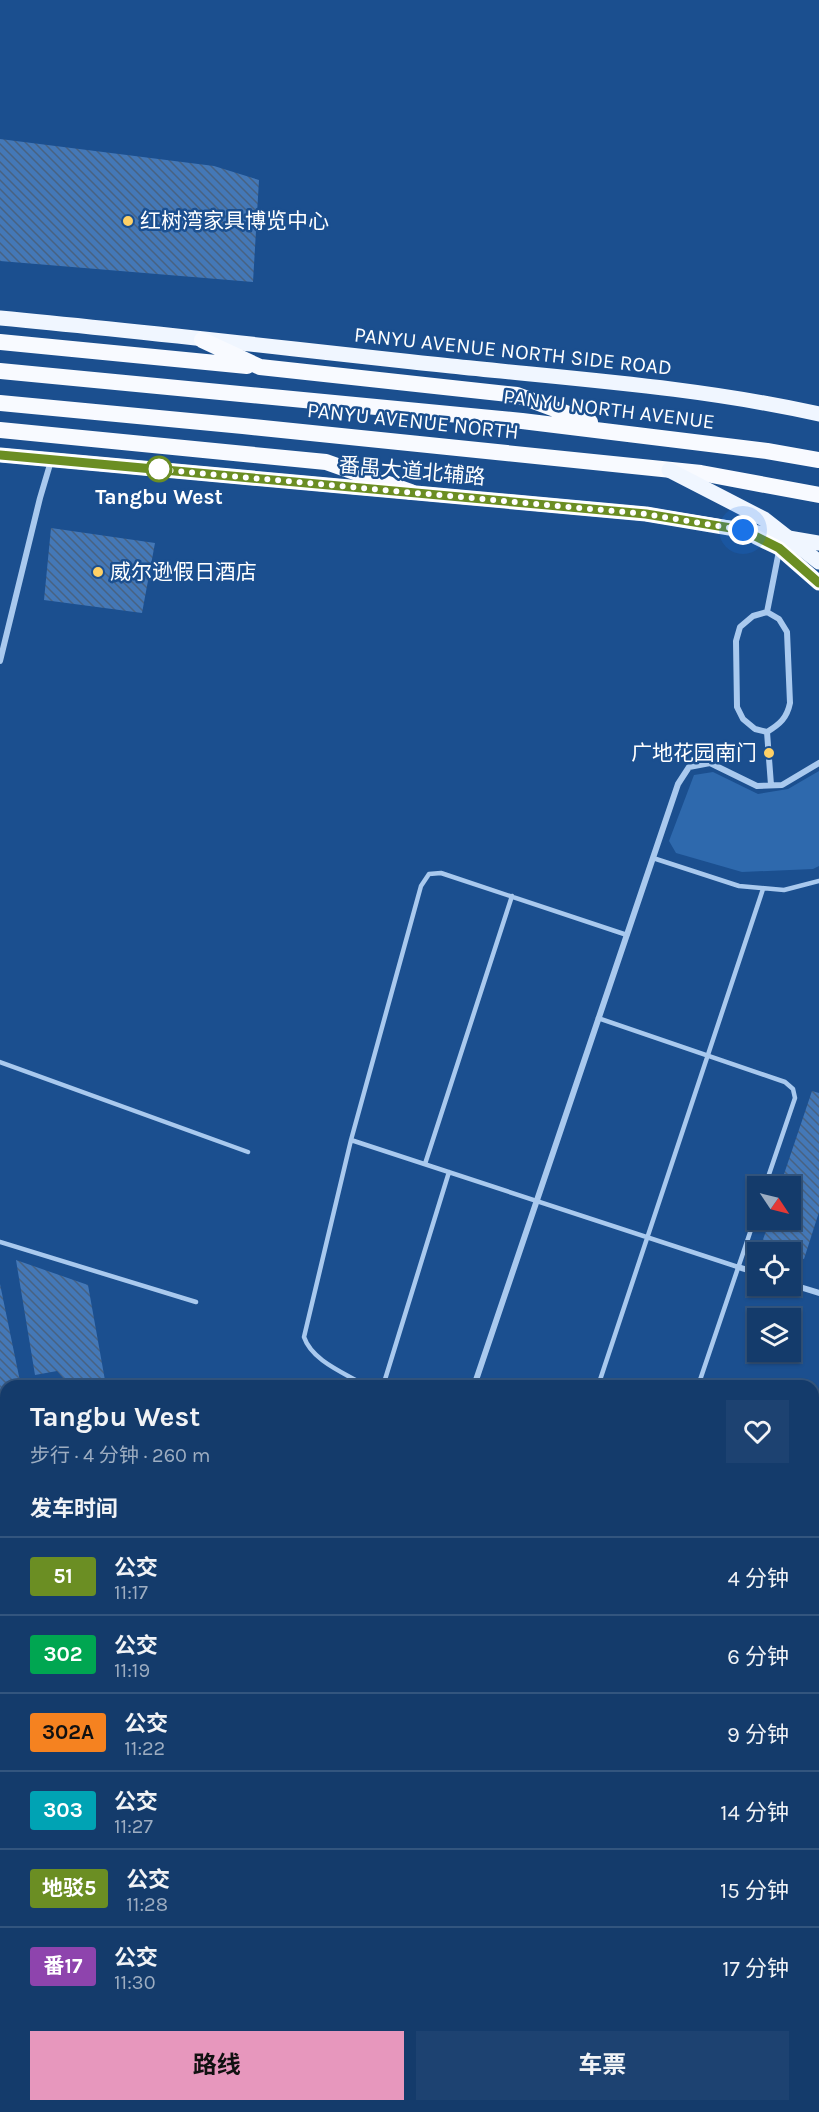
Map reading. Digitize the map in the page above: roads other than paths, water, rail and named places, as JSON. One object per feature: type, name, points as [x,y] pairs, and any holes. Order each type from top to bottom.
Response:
[{"type":"highway","points":[[202,340],[260,367]]},
{"type":"highway","points":[[0,342],[260,367],[517,396],[619,432]]},
{"type":"highway","name":"PANYU AVENUE NORTH","points":[[0,370],[445,413]]},
{"type":"highway","name":"PANYU AVENUE NORTH","points":[[0,403],[701,473],[819,495]]},
{"type":"highway","name":"PANYU NORTH AVENUE","points":[[445,413],[619,432],[819,460]]},
{"type":"highway","points":[[0,430],[326,462],[411,492]]},
{"type":"main road","points":[[0,318],[202,340]]},
{"type":"main road","name":"PANYU AVENUE NORTH SIDE ROAD","points":[[202,340],[637,384],[725,396],[819,414]]},
{"type":"main road","name":"番禺大道北辅路","points":[[0,455],[646,514],[819,543]]},
{"type":"main road","points":[[669,470],[764,519],[819,562]]},
{"type":"main road","points":[[743,530],[779,548],[819,583]]},
{"type":"street","points":[[0,661],[51,459]]},
{"type":"street","points":[[768,612],[779,548]]},
{"type":"street","points":[[768,612],[779,619],[787,632],[790,703],[788,714],[767,732],[755,729],[743,719],[737,707],[736,641],[740,627],[753,616],[768,612]]},
{"type":"street","points":[[767,732],[771,785]]},
{"type":"street","points":[[476,1380],[678,783],[689,767],[710,763],[757,786],[782,785],[819,763]]},
{"type":"street","points":[[738,1267],[747,1270]]},
{"type":"street","points":[[801,1287],[819,1293]]},
{"type":"lane","points":[[652,858],[738,886],[784,890],[819,881]]},
{"type":"lane","points":[[356,1380],[307,1348],[304,1337],[351,1140],[421,886],[429,874],[441,873],[627,935]]},
{"type":"lane","points":[[600,1380],[763,889]]},
{"type":"lane","points":[[425,1164],[512,896]]},
{"type":"lane","points":[[598,1018],[785,1082],[793,1089],[795,1098],[768,1176]]},
{"type":"lane","points":[[0,1062],[248,1152]]},
{"type":"lane","points":[[351,1140],[738,1267]]},
{"type":"lane","points":[[385,1380],[449,1172]]},
{"type":"lane","points":[[700,1380],[751,1230]]},
{"type":"lane","points":[[0,1242],[196,1302]]},
{"type":"place","name":"红树湾家具博览中心","points":[[128,221]]},
{"type":"place","name":"Tangbu West","points":[[159,469]]},
{"type":"place","name":"威尔逊假日酒店","points":[[98,572]]},
{"type":"place","name":"广地花园南门","points":[[769,753]]}]
